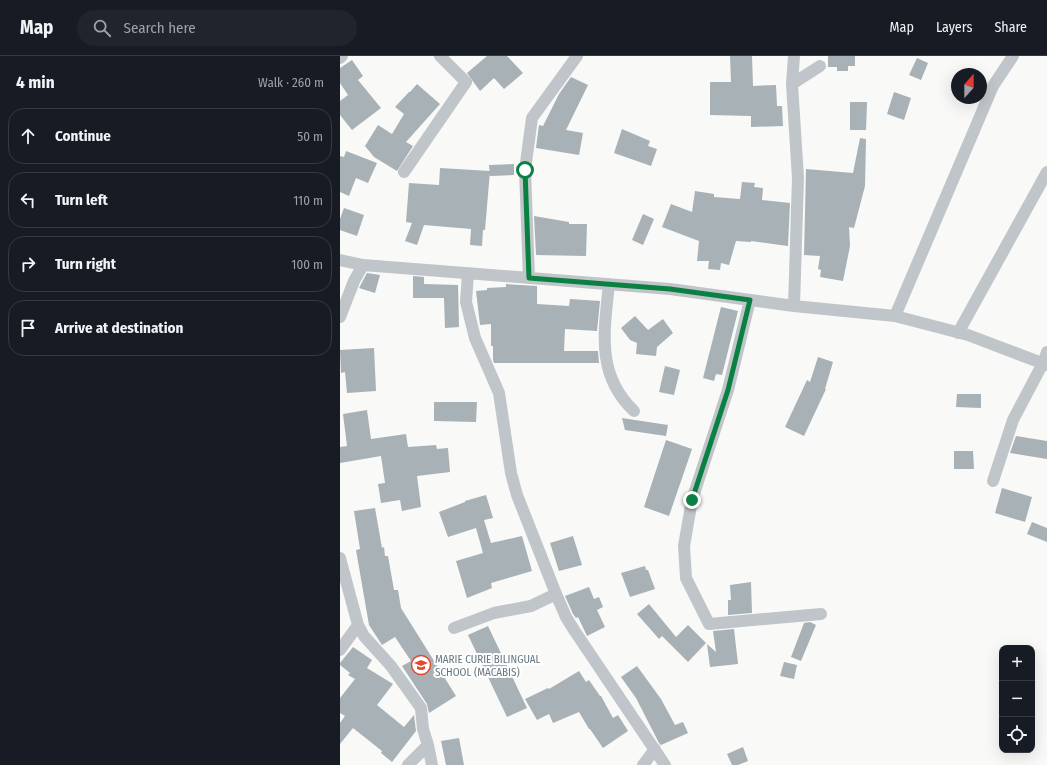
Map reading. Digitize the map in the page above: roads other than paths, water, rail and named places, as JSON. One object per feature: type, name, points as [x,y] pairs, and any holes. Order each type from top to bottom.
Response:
[{"type":"street","points":[[404,172],[466,82],[440,56]]},
{"type":"street","points":[[529,278],[525,170],[532,118],[577,56]]},
{"type":"street","points":[[794,56],[792,84],[798,178],[794,306]]},
{"type":"street","points":[[895,316],[993,86],[1013,56]]},
{"type":"street","points":[[792,84],[820,66]]},
{"type":"street","points":[[958,333],[1047,172]]},
{"type":"street","points":[[340,260],[363,265],[670,289],[794,306],[895,316],[958,333],[1045,364]]},
{"type":"street","points":[[340,317],[354,281],[363,265]]},
{"type":"street","points":[[468,274],[466,302],[474,338],[499,393],[511,473],[523,510],[556,594],[566,617],[574,630],[664,765]]},
{"type":"street","points":[[609,284],[605,322],[605,346],[610,377],[624,402],[634,411]]},
{"type":"street","points":[[750,300],[728,390],[692,500],[684,546],[686,578],[709,624],[821,614]]},
{"type":"street","points":[[993,481],[1013,420],[1045,364],[1047,352]]},
{"type":"street","points":[[340,558],[358,625],[364,636],[391,666],[421,708],[423,729],[432,765]]},
{"type":"street","points":[[454,628],[494,613],[531,606],[556,594]]},
{"type":"street","points":[[340,650],[358,625]]},
{"type":"street","points":[[408,765],[428,745]]},
{"type":"street","points":[[643,765],[655,750]]},
{"type":"place","name":"MARIE CURIE BILINGUAL SCHOOL (MACABIS)","points":[[421,665]]}]
